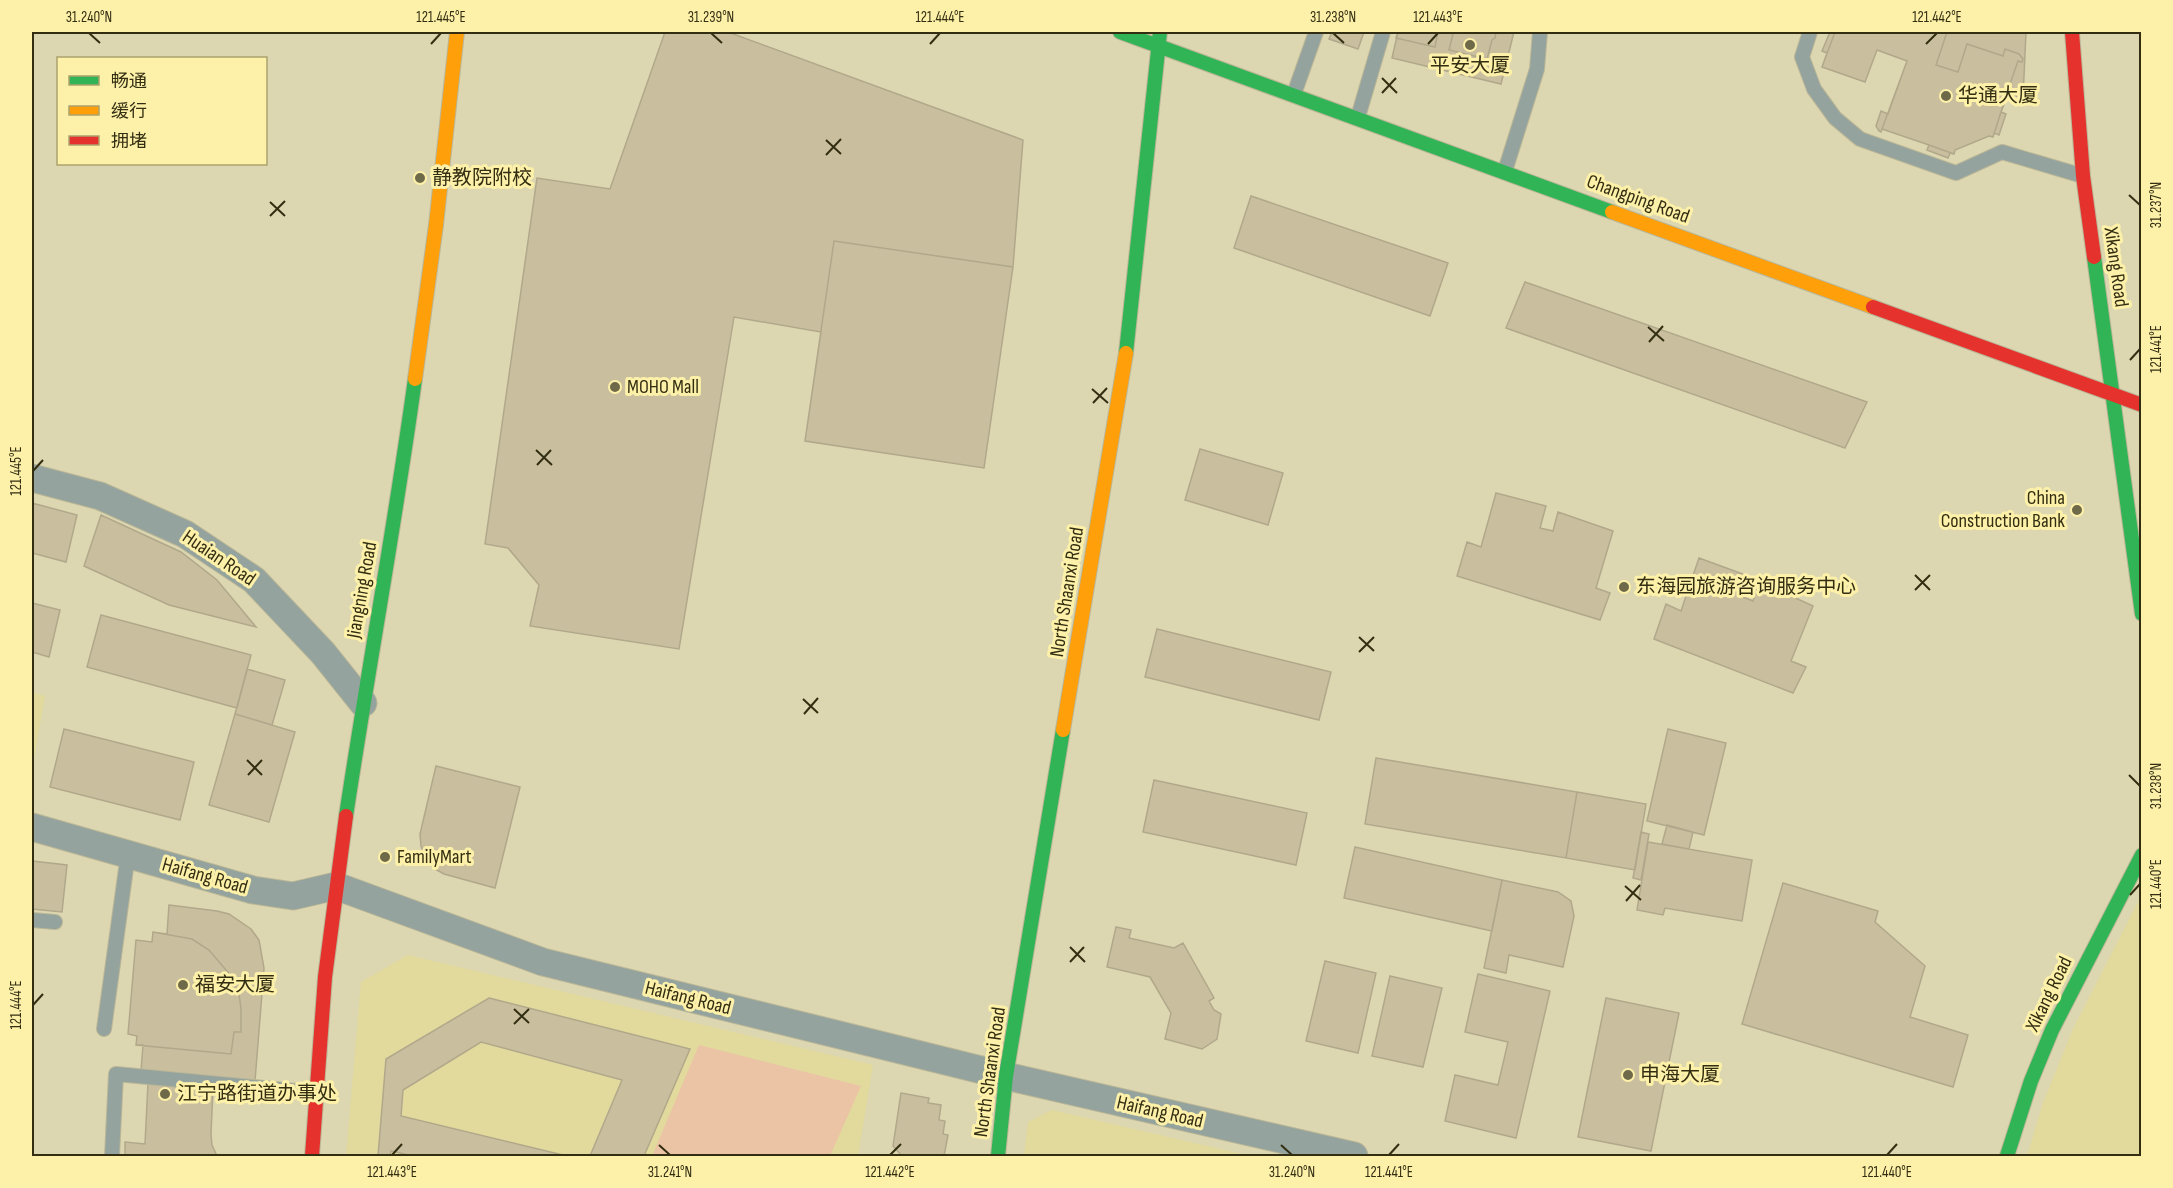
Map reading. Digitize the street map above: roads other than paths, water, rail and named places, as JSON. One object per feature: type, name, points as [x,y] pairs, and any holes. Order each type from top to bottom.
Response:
[{"type":"main road","name":"Jiangning Road","points":[[312,1156],[325,977],[336,886],[363,703],[403,465],[436,225],[457,32]]},
{"type":"main road","name":"Changping Road","points":[[1119,32],[1160,38],[1294,94],[2142,405]]},
{"type":"main road","name":"Xikang Road","points":[[2072,32],[2083,176],[2142,614]]},
{"type":"main road","name":"North Shaanxi Road","points":[[998,1156],[1006,1076],[1125,360],[1160,38]]},
{"type":"main road","name":"Xikang Road","points":[[2007,1156],[2041,1056],[2068,997],[2142,855]]},
{"type":"street","name":"Huaian Road","points":[[32,478],[100,496],[185,534],[254,580],[322,653],[363,703]]},
{"type":"street","name":"Haifang Road","points":[[32,827],[253,890],[293,896],[336,886],[543,962],[1006,1076],[1354,1156]]},
{"type":"lane","points":[[1294,94],[1316,32]]},
{"type":"lane","points":[[1358,117],[1383,32]]},
{"type":"lane","points":[[1505,171],[1537,69],[1540,32]]},
{"type":"lane","points":[[1810,32],[1802,57],[1814,89],[1835,118],[1860,139],[1956,173],[2002,152],[2083,176]]},
{"type":"lane","points":[[104,1029],[128,854]]},
{"type":"lane","points":[[32,920],[55,922]]},
{"type":"lane","points":[[112,1156],[116,1074],[317,1093]]},
{"type":"place","name":"平安大厦","points":[[1470,45]]},
{"type":"place","name":"华通大厦","points":[[1946,96]]},
{"type":"place","name":"静教院附校","points":[[420,178]]},
{"type":"place","name":"MOHO Mall","points":[[615,387]]},
{"type":"place","name":"China Construction Bank","points":[[2077,510]]},
{"type":"place","name":"东海园旅游咨询服务中心","points":[[1624,587]]},
{"type":"place","name":"FamilyMart","points":[[385,857]]},
{"type":"place","name":"福安大厦","points":[[183,985]]},
{"type":"place","name":"申海大厦","points":[[1628,1075]]},
{"type":"place","name":"江宁路街道办事处","points":[[165,1094]]}]
